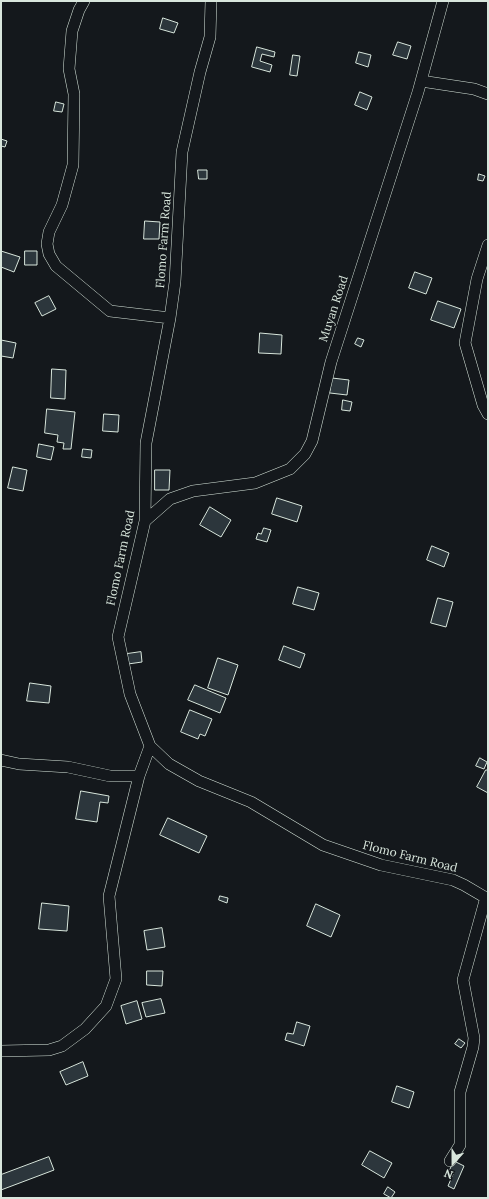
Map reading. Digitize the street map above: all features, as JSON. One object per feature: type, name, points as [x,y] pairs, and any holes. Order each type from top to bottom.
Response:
[{"type":"street","points":[[84,1],[79,10],[72,31],[69,69],[74,94],[73,165],[62,205],[49,232],[47,244],[49,254],[56,266],[110,311],[170,318]]},
{"type":"street","name":"Flomo Farm Road","points":[[211,1],[210,36],[200,72],[182,152],[175,282],[170,318],[146,443],[145,521],[118,637],[130,694],[150,746],[169,764],[199,781],[251,802],[323,845],[381,865],[453,880],[487,898]]},
{"type":"street","name":"Muyan Road","points":[[145,521],[170,499],[193,491],[255,483],[290,469],[305,454],[312,441],[331,362],[421,81],[443,1]]},
{"type":"street","points":[[421,81],[474,89],[488,94]]},
{"type":"street","points":[[488,245],[477,279],[465,343],[483,405],[488,414]]},
{"type":"street","points":[[1,1051],[49,1050],[62,1046],[85,1029],[106,1006],[116,979],[109,896],[140,776],[150,746]]},
{"type":"street","points":[[1,760],[19,764],[68,767],[110,776],[140,776]]},
{"type":"street","points":[[450,1161],[460,1145],[460,1092],[473,1047],[474,1038],[463,980],[487,898]]},
{"type":"building","points":[[163,18],[178,23],[174,33],[160,29]]},
{"type":"building","points":[[398,42],[411,46],[407,59],[393,55]]},
{"type":"building","points":[[257,47],[275,52],[274,57],[262,54],[260,61],[272,65],[270,72],[252,67]]},
{"type":"building","points":[[359,52],[371,55],[368,67],[356,63]]},
{"type":"building","points":[[293,55],[300,56],[297,76],[290,75]]},
{"type":"building","points":[[360,92],[372,97],[367,110],[355,105]]},
{"type":"building","points":[[56,102],[64,104],[62,112],[54,111]]},
{"type":"building","points":[[1,139],[7,141],[5,147],[1,146]]},
{"type":"building","points":[[198,170],[207,170],[207,179],[199,179]]},
{"type":"building","points":[[479,174],[485,176],[483,181],[478,180]]},
{"type":"building","points":[[145,221],[160,222],[159,239],[144,239]]},
{"type":"building","points":[[1,251],[20,257],[14,272],[1,267]]},
{"type":"building","points":[[25,251],[37,251],[37,265],[25,265]]},
{"type":"building","points":[[415,272],[432,278],[426,294],[409,288]]},
{"type":"building","points":[[49,296],[56,309],[42,316],[35,303]]},
{"type":"building","points":[[438,301],[461,309],[454,328],[431,320]]},
{"type":"building","points":[[260,333],[282,335],[281,354],[259,353]]},
{"type":"building","points":[[358,338],[364,340],[361,347],[355,344]]},
{"type":"building","points":[[1,340],[16,343],[13,358],[1,356]]},
{"type":"building","points":[[52,369],[66,370],[65,399],[51,398]]},
{"type":"building","points":[[332,378],[349,380],[347,395],[330,393]]},
{"type":"building","points":[[343,400],[352,402],[350,411],[342,410]]},
{"type":"building","points":[[47,409],[75,412],[71,449],[63,449],[64,443],[57,442],[58,435],[45,433]]},
{"type":"building","points":[[104,414],[119,415],[118,432],[103,431]]},
{"type":"building","points":[[39,444],[54,447],[51,460],[37,457]]},
{"type":"building","points":[[83,449],[92,450],[91,458],[82,457]]},
{"type":"building","points":[[13,467],[27,470],[23,491],[8,488]]},
{"type":"building","points":[[155,470],[170,470],[169,490],[155,490]]},
{"type":"building","points":[[277,498],[302,506],[297,522],[272,514]]},
{"type":"building","points":[[210,507],[231,520],[221,537],[200,525]]},
{"type":"building","points":[[264,528],[271,530],[267,542],[256,539],[258,533],[261,534]]},
{"type":"building","points":[[432,546],[449,553],[444,567],[427,560]]},
{"type":"building","points":[[298,587],[319,593],[314,610],[293,604]]},
{"type":"building","points":[[438,598],[453,602],[446,627],[431,623]]},
{"type":"building","points":[[284,646],[305,654],[300,668],[279,660]]},
{"type":"building","points":[[141,652],[142,662],[128,664],[127,654]]},
{"type":"building","points":[[218,658],[238,665],[228,695],[208,688]]},
{"type":"building","points":[[30,683],[51,686],[49,703],[27,701]]},
{"type":"building","points":[[195,685],[226,698],[220,713],[188,700]]},
{"type":"building","points":[[190,710],[212,719],[205,736],[200,734],[198,739],[181,732]]},
{"type":"building","points":[[480,758],[487,762],[484,769],[476,766]]},
{"type":"building","points":[[486,770],[488,770],[488,793],[477,787]]},
{"type":"building","points":[[81,791],[109,796],[108,803],[100,802],[97,822],[76,819]]},
{"type":"building","points":[[168,818],[207,836],[199,853],[160,835]]},
{"type":"building","points":[[220,896],[228,898],[227,903],[219,900]]},
{"type":"building","points":[[42,903],[69,906],[67,931],[39,929]]},
{"type":"building","points":[[316,904],[340,915],[331,937],[307,926]]},
{"type":"building","points":[[162,928],[165,947],[147,950],[144,931]]},
{"type":"building","points":[[147,971],[163,971],[162,986],[147,985]]},
{"type":"building","points":[[161,999],[165,1013],[146,1017],[142,1003]]},
{"type":"building","points":[[137,1001],[142,1019],[126,1024],[121,1006]]},
{"type":"building","points":[[297,1022],[310,1026],[304,1046],[285,1040],[287,1033],[293,1034]]},
{"type":"building","points":[[459,1039],[465,1043],[461,1048],[455,1044]]},
{"type":"building","points":[[83,1062],[88,1076],[66,1085],[60,1072]]},
{"type":"building","points":[[397,1086],[414,1092],[409,1108],[392,1102]]},
{"type":"building","points":[[370,1151],[392,1163],[384,1178],[362,1165]]},
{"type":"building","points":[[49,1157],[54,1170],[1,1190],[1,1175]]},
{"type":"building","points":[[454,1161],[464,1166],[454,1189],[448,1186],[454,1172],[450,1170]]},
{"type":"building","points":[[388,1187],[395,1192],[391,1198],[384,1194]]}]
